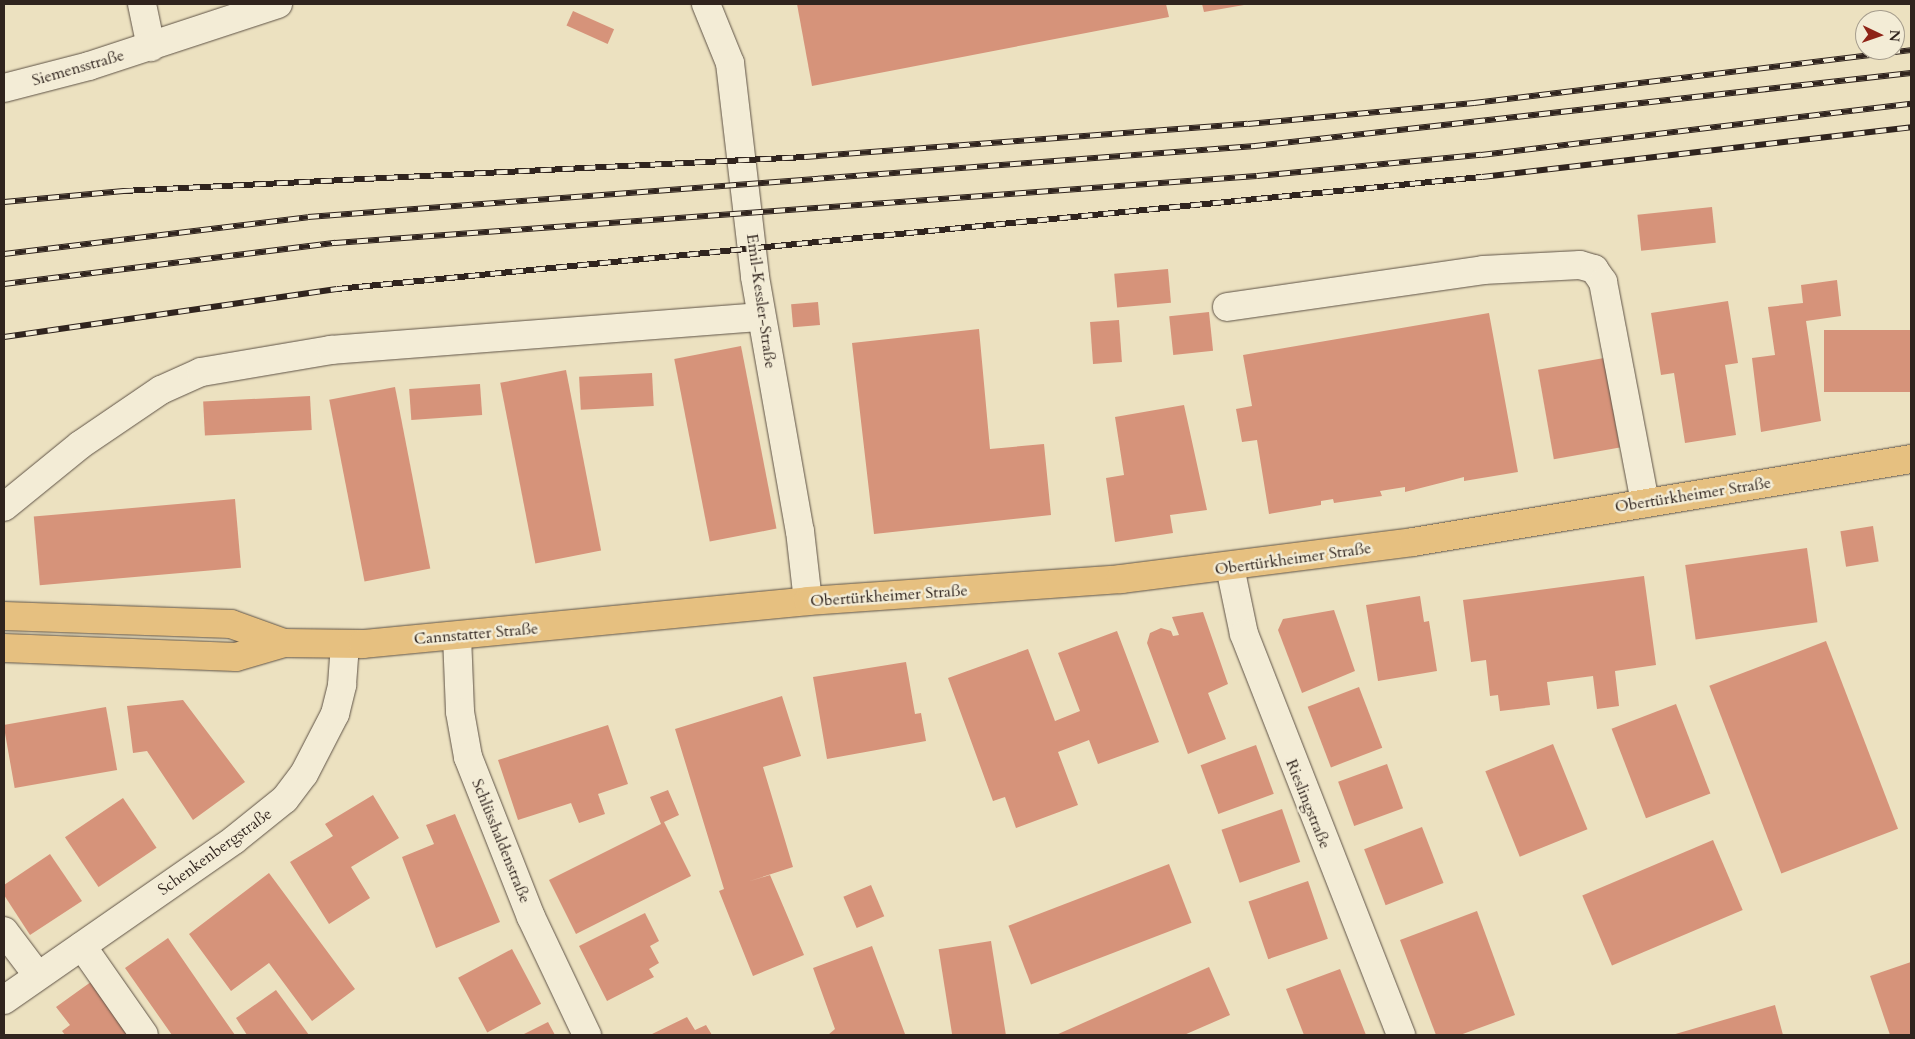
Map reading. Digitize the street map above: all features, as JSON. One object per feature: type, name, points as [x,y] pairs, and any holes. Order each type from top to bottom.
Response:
[{"type":"main road","name":"Obertürkheimer Straße","points":[[668,614],[808,601],[1080,583],[1230,568],[1413,542],[1911,458]]},
{"type":"main road","name":"Cannstatter Straße","points":[[4,648],[229,657],[284,643],[345,644],[457,636],[668,614]]},
{"type":"main road","name":"Cannstatter Straße","points":[[4,616],[231,624],[284,643]]},
{"type":"street","points":[[142,4],[151,47],[278,4]]},
{"type":"street","name":"Emil-Kessler-Straße","points":[[706,4],[730,63],[761,317],[800,531],[808,601]]},
{"type":"street","name":"Siemensstraße","points":[[4,88],[151,47]]},
{"type":"street","points":[[1227,307],[1483,270],[1580,266],[1594,269],[1603,282],[1645,503]]},
{"type":"street","points":[[4,507],[120,418],[176,382],[201,372],[331,350],[761,317]]},
{"type":"street","name":"Rieslingstraße","points":[[1230,568],[1254,660],[1401,1035]]},
{"type":"street","name":"Schlüsshaldenstraße","points":[[457,636],[460,712],[468,757],[530,917],[587,1035]]},
{"type":"street","name":"Schenkenbergstraße","points":[[4,1000],[234,840],[285,799],[304,774],[335,714],[342,685],[345,644]]},
{"type":"street","points":[[4,932],[38,976]]},
{"type":"street","points":[[82,946],[144,1035]]},
{"type":"building","points":[[797,4],[1166,4],[1169,17],[812,86]]},
{"type":"building","points":[[1202,4],[1244,4],[1244,5],[1204,12]]},
{"type":"building","points":[[573,11],[614,29],[608,44],[566,26]]},
{"type":"building","points":[[1712,207],[1716,243],[1641,251],[1637,215]]},
{"type":"building","points":[[1168,269],[1171,303],[1117,308],[1114,274]]},
{"type":"building","points":[[1837,280],[1841,316],[1806,321],[1821,421],[1761,432],[1752,358],[1775,355],[1768,307],[1803,303],[1801,285]]},
{"type":"building","points":[[1728,301],[1738,363],[1725,365],[1736,435],[1685,443],[1674,373],[1661,375],[1651,313]]},
{"type":"building","points":[[818,302],[820,325],[793,327],[791,304]]},
{"type":"building","points":[[1209,312],[1213,351],[1173,355],[1169,316]]},
{"type":"building","points":[[1489,313],[1518,472],[1464,481],[1464,477],[1405,492],[1405,487],[1380,491],[1382,496],[1334,503],[1333,499],[1321,501],[1321,505],[1269,514],[1257,440],[1242,442],[1236,409],[1252,406],[1243,355]]},
{"type":"building","points":[[1119,320],[1122,362],[1093,364],[1090,322]]},
{"type":"building","points":[[979,329],[990,449],[1044,444],[1051,515],[874,534],[852,343]]},
{"type":"building","points":[[1824,330],[1911,330],[1911,392],[1824,392]]},
{"type":"building","points":[[741,346],[776,529],[710,542],[674,359]]},
{"type":"building","points":[[1604,358],[1620,448],[1554,459],[1538,370]]},
{"type":"building","points":[[566,370],[601,551],[535,563],[500,383]]},
{"type":"building","points":[[652,373],[654,406],[581,410],[579,377]]},
{"type":"building","points":[[480,384],[482,415],[411,420],[409,389]]},
{"type":"building","points":[[395,387],[430,569],[365,581],[329,400]]},
{"type":"building","points":[[310,396],[312,430],[205,436],[203,402]]},
{"type":"building","points":[[1184,405],[1207,510],[1170,515],[1173,533],[1115,542],[1106,478],[1124,475],[1115,417]]},
{"type":"building","points":[[235,499],[241,568],[40,585],[34,517]]},
{"type":"building","points":[[1873,526],[1879,562],[1846,567],[1840,531]]},
{"type":"building","points":[[1807,548],[1817,622],[1696,639],[1685,565]]},
{"type":"building","points":[[1644,576],[1656,665],[1615,671],[1619,706],[1597,709],[1593,676],[1547,682],[1550,705],[1500,711],[1498,695],[1490,696],[1486,660],[1471,662],[1463,600]]},
{"type":"building","points":[[1420,596],[1424,622],[1429,621],[1437,671],[1378,681],[1366,605]]},
{"type":"building","points":[[1334,610],[1355,671],[1302,693],[1278,630],[1283,619]]},
{"type":"building","points":[[1203,612],[1228,684],[1208,693],[1226,739],[1188,754],[1147,643],[1150,633],[1161,628],[1171,631],[1173,636],[1179,635],[1172,617]]},
{"type":"building","points":[[1117,631],[1159,742],[1098,764],[1089,740],[1058,752],[1078,805],[1016,828],[1005,797],[993,801],[948,678],[1028,649],[1055,721],[1080,711],[1058,653]]},
{"type":"building","points":[[1826,641],[1898,829],[1781,873],[1709,686]]},
{"type":"building","points":[[906,662],[915,714],[921,713],[926,741],[827,759],[813,677]]},
{"type":"building","points":[[1359,687],[1382,748],[1331,767],[1308,707]]},
{"type":"building","points":[[782,696],[801,756],[763,767],[793,867],[747,882],[770,875],[804,955],[753,976],[719,891],[724,889],[675,729]]},
{"type":"building","points":[[183,700],[245,782],[193,820],[147,751],[133,753],[127,706]]},
{"type":"building","points":[[1676,704],[1710,794],[1646,818],[1612,729]]},
{"type":"building","points":[[106,707],[117,770],[15,788],[4,725]]},
{"type":"building","points":[[608,725],[628,784],[598,794],[605,814],[579,823],[571,803],[518,820],[498,760]]},
{"type":"building","points":[[1553,744],[1587,829],[1520,857],[1485,771]]},
{"type":"building","points":[[1256,745],[1274,794],[1218,814],[1201,765]]},
{"type":"building","points":[[1387,764],[1403,808],[1354,826],[1338,782]]},
{"type":"building","points":[[668,790],[679,815],[664,822],[691,876],[576,934],[549,880],[661,824],[650,797]]},
{"type":"building","points":[[373,795],[399,838],[351,867],[370,898],[329,924],[290,862],[333,836],[325,824]]},
{"type":"building","points":[[123,798],[157,848],[99,887],[65,837]]},
{"type":"building","points":[[1282,809],[1300,862],[1240,883],[1221,830]]},
{"type":"building","points":[[455,814],[500,922],[436,948],[402,857],[434,844],[426,825]]},
{"type":"building","points":[[1422,827],[1444,883],[1386,905],[1364,849]]},
{"type":"building","points":[[1713,840],[1743,910],[1612,965],[1582,895]]},
{"type":"building","points":[[50,854],[82,901],[30,935],[4,895],[4,885]]},
{"type":"building","points":[[1169,864],[1192,923],[1031,984],[1008,926]]},
{"type":"building","points":[[269,873],[355,989],[312,1021],[269,963],[231,991],[189,934]]},
{"type":"building","points":[[1308,881],[1328,939],[1268,959],[1248,902]]},
{"type":"building","points":[[871,885],[884,916],[857,928],[843,897]]},
{"type":"building","points":[[1477,911],[1515,1015],[1460,1035],[1436,1035],[1400,940]]},
{"type":"building","points":[[645,913],[659,941],[650,946],[659,963],[649,969],[654,977],[607,1001],[579,946]]},
{"type":"building","points":[[168,938],[235,1035],[172,1035],[125,968]]},
{"type":"building","points":[[991,941],[1006,1035],[952,1035],[939,949]]},
{"type":"building","points":[[872,946],[905,1034],[828,1035],[835,1029],[813,968]]},
{"type":"building","points":[[512,949],[541,1004],[487,1032],[458,978]]},
{"type":"building","points":[[1911,962],[1911,1035],[1890,1035],[1870,976]]},
{"type":"building","points":[[1209,967],[1230,1015],[1184,1035],[1056,1035]]},
{"type":"building","points":[[1340,969],[1366,1035],[1304,1035],[1286,989]]},
{"type":"building","points":[[95,979],[135,1035],[65,1035],[62,1031],[70,1025],[56,1007]]},
{"type":"building","points":[[276,990],[309,1035],[247,1035],[236,1018]]},
{"type":"building","points":[[1775,1005],[1783,1035],[1672,1035]]},
{"type":"building","points":[[687,1017],[695,1030],[706,1025],[712,1035],[650,1035]]},
{"type":"building","points":[[548,1022],[555,1035],[522,1035]]},
{"type":"railway","points":[[4,202],[123,191],[805,157],[1248,124],[1474,103],[1911,50]]},
{"type":"railway","points":[[4,254],[308,217],[1255,146],[1911,73]]},
{"type":"railway","points":[[4,284],[335,243],[1257,176],[1481,155],[1911,104]]},
{"type":"railway","points":[[4,337],[337,289],[1482,177],[1911,127]]}]
